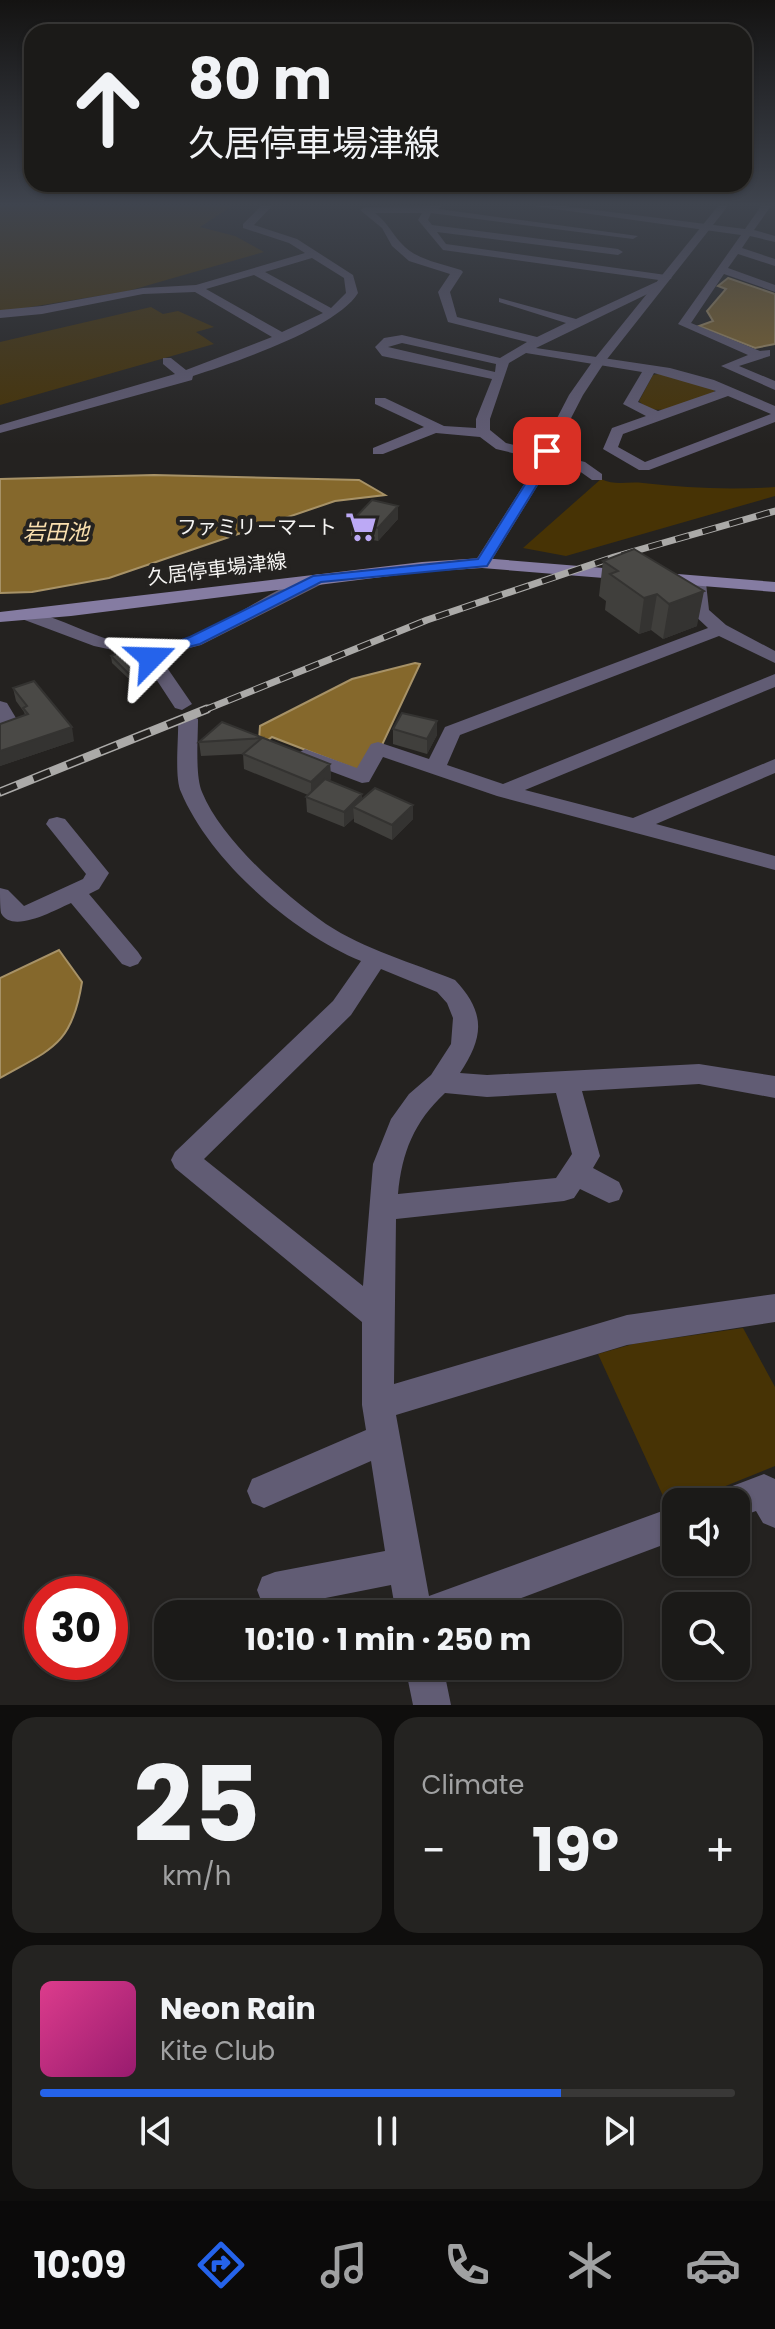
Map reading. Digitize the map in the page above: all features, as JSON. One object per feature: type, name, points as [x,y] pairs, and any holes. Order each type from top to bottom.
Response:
[{"type":"main road","name":"久居停車場津線","points":[[0,617],[482,563],[775,587]]},
{"type":"street","points":[[0,314],[42,310],[143,291],[205,286]]},
{"type":"street","points":[[282,286],[332,313]]},
{"type":"street","points":[[0,429],[187,377],[332,313],[350,299],[353,286]]},
{"type":"street","points":[[448,286],[444,292],[452,319],[538,341]]},
{"type":"street","points":[[484,433],[483,419],[500,369],[521,349],[654,286]]},
{"type":"street","points":[[482,563],[547,459],[547,451],[576,395],[660,286]]},
{"type":"street","points":[[711,286],[684,324],[760,355]]},
{"type":"street","points":[[197,288],[281,337]]},
{"type":"street","points":[[503,300],[578,323]]},
{"type":"street","points":[[610,309],[625,306],[642,309]]},
{"type":"street","points":[[402,339],[500,369],[386,353],[381,347],[388,341],[402,339]]},
{"type":"street","points":[[521,349],[683,375],[728,391],[775,414]]},
{"type":"street","points":[[775,350],[727,366],[775,386]]},
{"type":"street","points":[[167,361],[187,377]]},
{"type":"street","points":[[650,369],[630,404],[657,416]]},
{"type":"street","points":[[728,391],[617,431],[610,449],[644,467],[775,414]]},
{"type":"street","points":[[380,401],[435,428],[448,432],[484,433],[501,446],[580,465],[597,477]]},
{"type":"street","points":[[378,451],[435,428]]},
{"type":"street","points":[[28,615],[100,642],[147,652],[195,641],[318,579]]},
{"type":"street","points":[[698,583],[700,612],[720,629],[775,658]]},
{"type":"street","points":[[435,768],[452,731],[720,629]]},
{"type":"street","points":[[147,652],[185,712],[190,790],[220,839],[296,914],[328,935],[446,986],[457,998],[466,1018],[464,1046],[440,1082],[418,1102],[401,1127],[387,1164],[382,1208],[377,1316],[380,1422],[411,1600]]},
{"type":"street","points":[[504,791],[775,680]]},
{"type":"street","points":[[284,747],[362,777],[378,748],[504,791],[775,863]]},
{"type":"street","points":[[636,825],[775,765]]},
{"type":"street","points":[[0,896],[13,912],[26,914],[91,884],[98,873],[57,824]]},
{"type":"street","points":[[75,892],[130,958]]},
{"type":"street","points":[[376,957],[342,1008],[185,1160],[377,1316]]},
{"type":"street","points":[[440,1082],[487,1086],[699,1074],[775,1087]]},
{"type":"street","points":[[382,1208],[564,1189],[586,1156],[566,1081]]},
{"type":"street","points":[[576,1172],[609,1191]]},
{"type":"street","points":[[264,1491],[380,1422],[627,1330],[775,1308]]},
{"type":"street","points":[[750,1496],[764,1491],[775,1511]]},
{"type":"street","points":[[468,1600],[662,1528]]},
{"type":"street","points":[[275,1590],[404,1565]]},
{"type":"street","points":[[427,1680],[432,1705]]},
{"type":"shaded area","points":[[0,286],[147,286],[128,291],[0,312]]},
{"type":"shaded area","points":[[151,307],[163,314],[178,311],[214,327],[196,332],[214,344],[0,405],[0,342]]},
{"type":"shaded area","points":[[663,373],[714,389],[714,393],[675,408],[656,410],[647,407],[639,401],[653,375]]},
{"type":"shaded area","points":[[601,479],[617,483],[692,487],[775,487],[775,496],[566,556],[523,548]]},
{"type":"shaded area","points":[[743,1328],[775,1387],[775,1466],[721,1488],[662,1488],[662,1494],[598,1354],[633,1344]]},
{"type":"water","points":[[718,286],[750,286],[775,294],[775,344],[755,348],[699,326],[713,321],[707,311],[726,289]]},
{"type":"water","name":"岩田池","points":[[154,475],[359,480],[385,495],[335,501],[109,578],[32,592],[0,593],[0,479]]},
{"type":"water","points":[[420,664],[382,745],[362,769],[272,737],[264,743],[259,741],[260,726],[352,679]]},
{"type":"water","points":[[59,950],[82,982],[72,1020],[65,1033],[46,1052],[0,1078],[0,978]]},
{"type":"building","points":[[372,500],[398,506],[378,528],[351,522]]},
{"type":"building","points":[[634,549],[704,591],[669,604],[657,594],[644,598],[610,574],[618,571],[603,561]]},
{"type":"building","points":[[129,649],[141,655],[148,667],[129,674],[111,656]]},
{"type":"building","points":[[34,681],[72,727],[0,751],[0,724],[28,714],[23,708],[27,706],[13,688]]},
{"type":"building","points":[[402,713],[437,721],[427,739],[393,729]]},
{"type":"building","points":[[222,722],[330,764],[311,782],[243,754],[262,738],[199,742]]},
{"type":"building","points":[[325,779],[362,794],[344,812],[306,797]]},
{"type":"building","points":[[375,788],[413,805],[392,825],[353,807]]},
{"type":"railway","points":[[202,711],[427,620],[614,557],[775,511]]},
{"type":"railway","points":[[0,792],[207,709]]},
{"type":"place","name":"ファミリーマート","points":[[361,527]]},
{"type":"route","points":[[151,658],[147,652],[195,641],[318,579],[482,563],[547,459],[547,451]]}]
